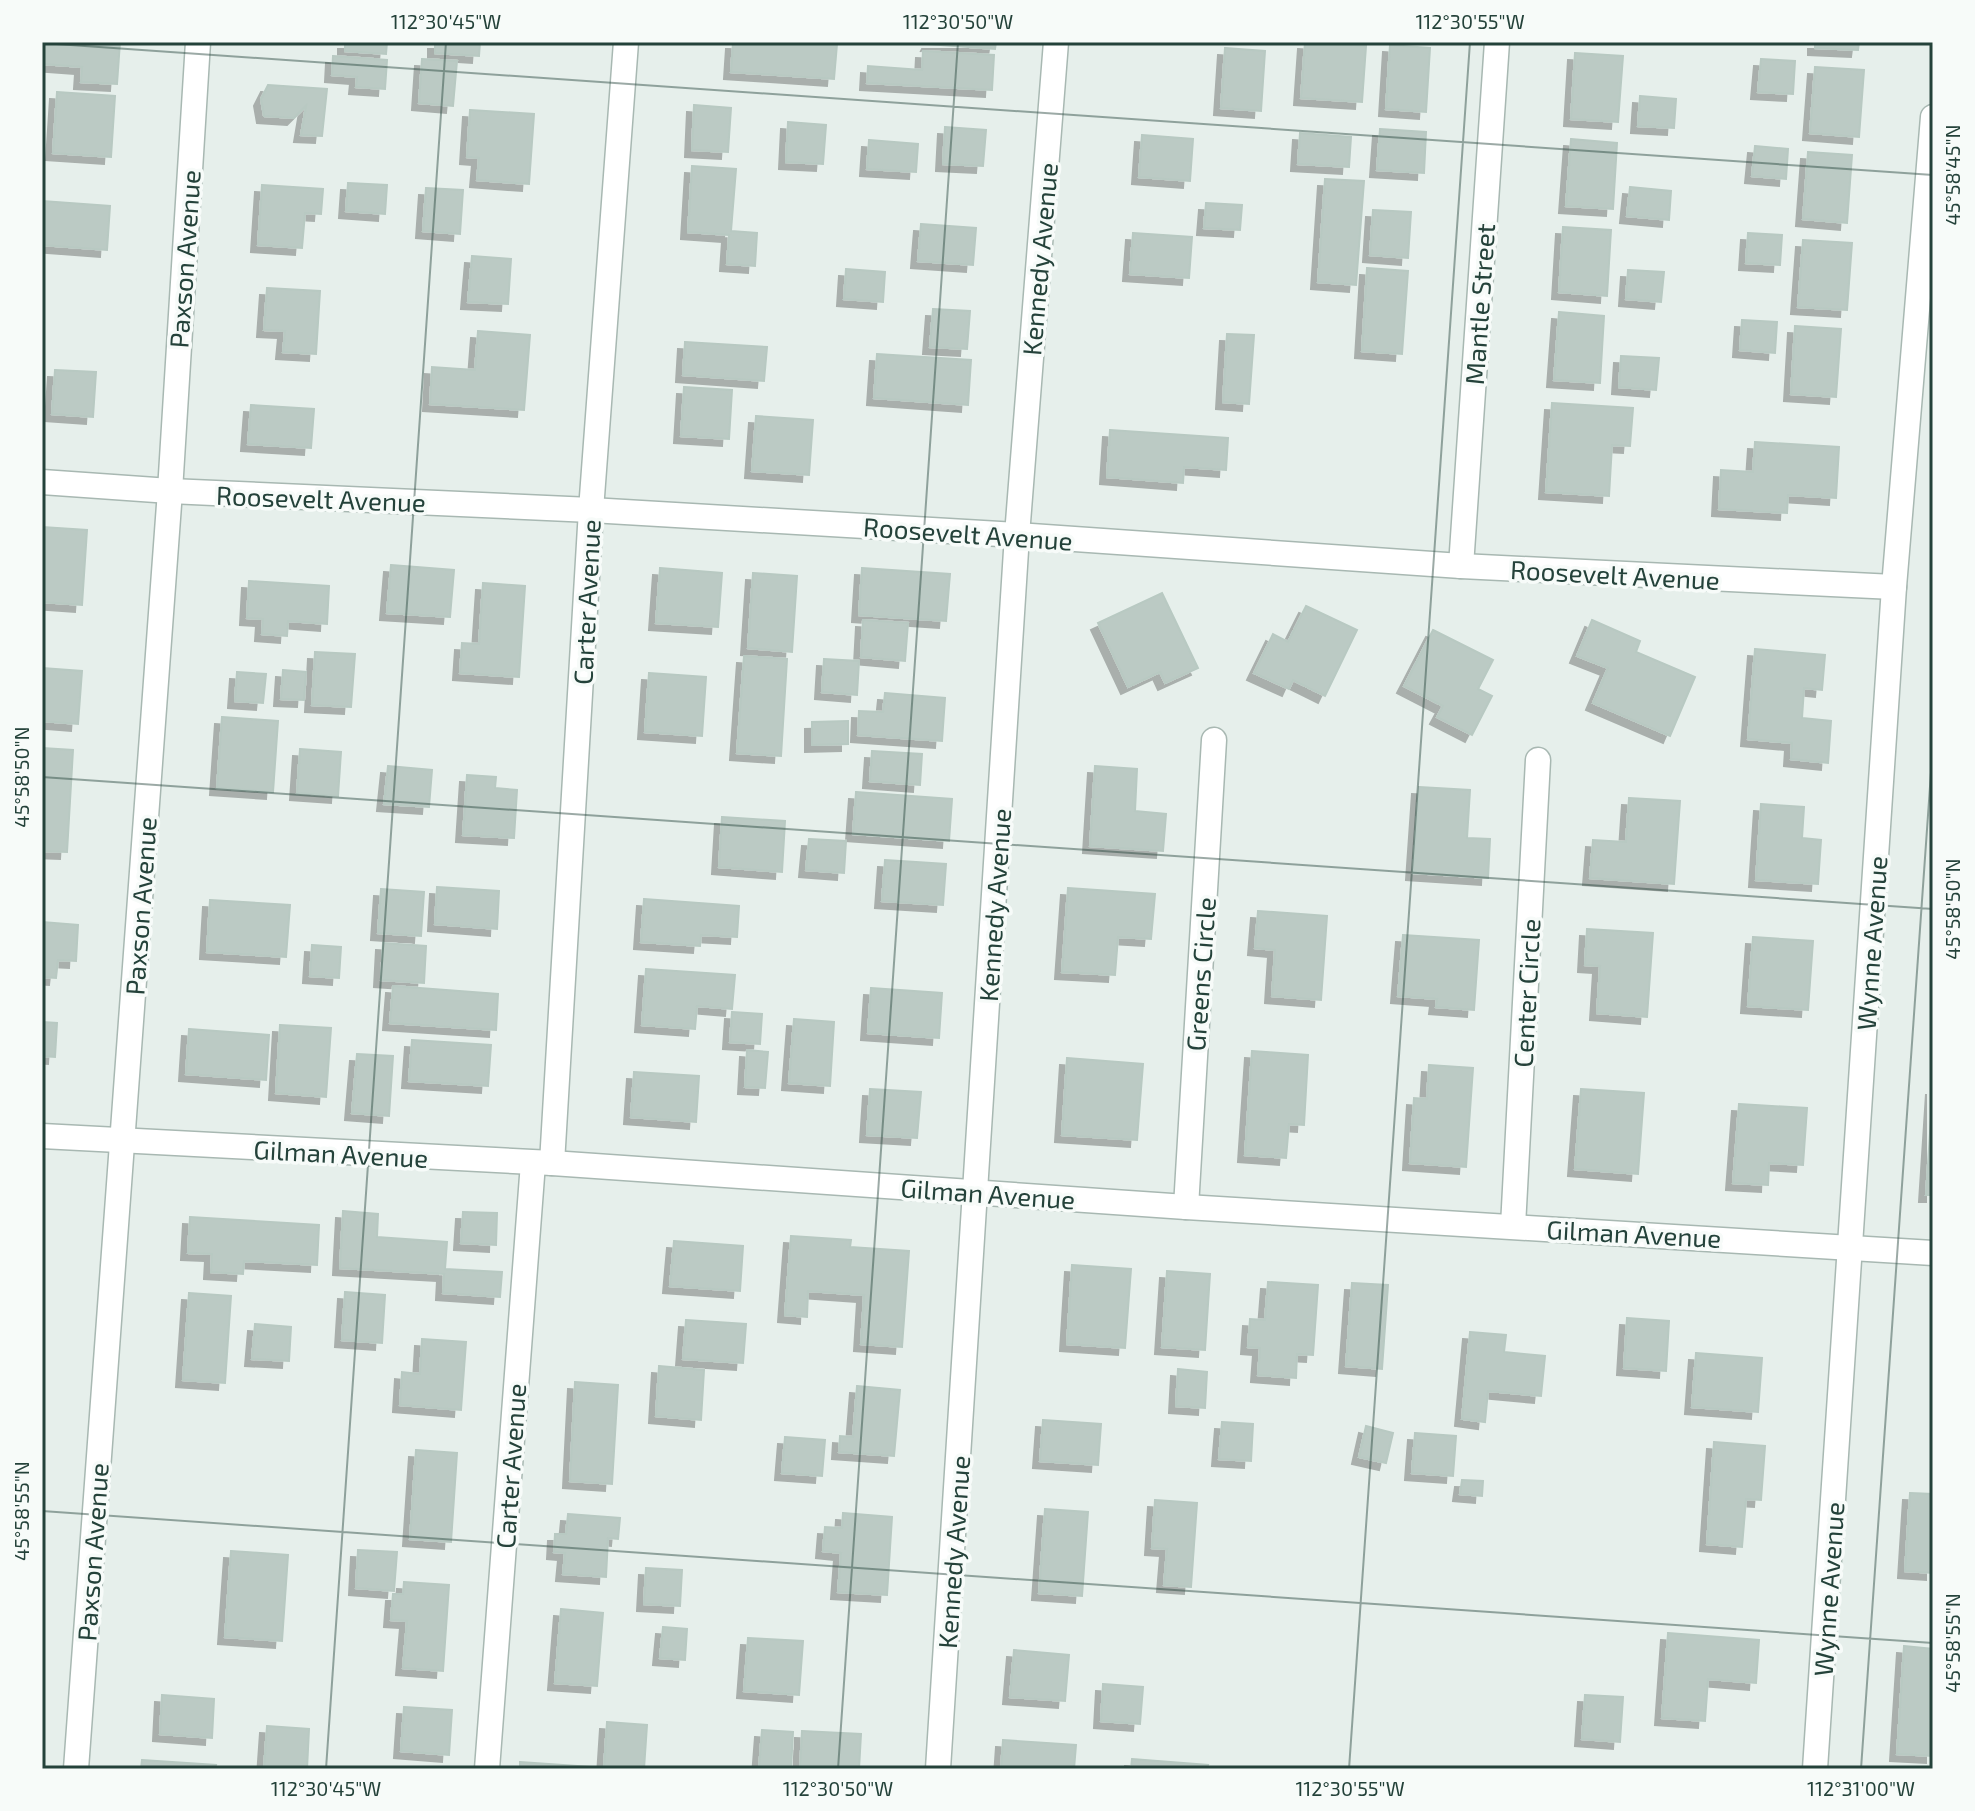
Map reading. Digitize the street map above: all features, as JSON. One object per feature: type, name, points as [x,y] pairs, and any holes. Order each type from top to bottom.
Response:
[{"type":"street","name":"Paxson Avenue","points":[[76,1769],[170,491],[198,42]]},
{"type":"street","name":"Carter Avenue","points":[[487,1769],[543,1163],[626,42]]},
{"type":"street","name":"Kennedy Avenue","points":[[938,1769],[1017,535],[1056,42]]},
{"type":"street","name":"Mantle Street","points":[[1461,566],[1497,42]]},
{"type":"street","name":"Wynne Avenue","points":[[1815,1769],[1894,587],[1933,117]]},
{"type":"street","name":"Roosevelt Avenue","points":[[42,482],[1017,535],[1461,566],[1894,587]]},
{"type":"street","name":"Greens Circle","points":[[1186,1207],[1214,740]]},
{"type":"street","name":"Center Circle","points":[[1513,1226],[1538,760]]},
{"type":"street","name":"Gilman Avenue","points":[[42,1136],[543,1163],[1933,1253]]},
{"type":"building","points":[[42,42],[120,42],[117,84],[81,82],[82,67],[42,64]]},
{"type":"building","points":[[345,42],[387,42],[386,54],[345,51]]},
{"type":"building","points":[[435,42],[480,42],[479,56],[435,53]]},
{"type":"building","points":[[733,42],[837,44],[834,79],[731,72]]},
{"type":"building","points":[[929,42],[996,42],[995,49]]},
{"type":"building","points":[[1305,42],[1366,46],[1362,102],[1301,98]]},
{"type":"building","points":[[1815,42],[1859,42],[1858,50],[1815,48]]},
{"type":"building","points":[[1390,45],[1430,48],[1426,112],[1386,109]]},
{"type":"building","points":[[1225,48],[1265,51],[1261,111],[1221,108]]},
{"type":"building","points":[[923,51],[994,55],[992,90],[867,83],[868,66],[922,70]]},
{"type":"building","points":[[1575,53],[1623,56],[1618,122],[1571,119]]},
{"type":"building","points":[[333,56],[387,60],[385,89],[356,87],[357,77],[332,75]]},
{"type":"building","points":[[422,59],[457,61],[453,106],[419,103]]},
{"type":"building","points":[[1761,59],[1795,61],[1793,94],[1758,92]]},
{"type":"building","points":[[1815,67],[1864,70],[1859,137],[1810,133]]},
{"type":"building","points":[[268,85],[327,89],[322,136],[301,135],[306,106],[294,118],[264,116],[261,99]]},
{"type":"building","points":[[57,92],[115,96],[111,157],[53,153]]},
{"type":"building","points":[[1640,96],[1676,99],[1674,128],[1638,126]]},
{"type":"building","points":[[694,105],[731,108],[728,152],[692,150]]},
{"type":"building","points":[[470,110],[534,114],[529,184],[477,180],[479,158],[467,157]]},
{"type":"building","points":[[788,122],[826,125],[823,164],[786,162]]},
{"type":"building","points":[[945,127],[986,130],[983,166],[943,164]]},
{"type":"building","points":[[1380,129],[1426,132],[1424,173],[1377,170]]},
{"type":"building","points":[[1300,133],[1351,137],[1349,167],[1298,164]]},
{"type":"building","points":[[1142,135],[1193,139],[1190,181],[1139,177]]},
{"type":"building","points":[[1571,139],[1617,143],[1613,209],[1566,206]]},
{"type":"building","points":[[869,140],[918,144],[916,172],[867,169]]},
{"type":"building","points":[[1755,146],[1788,149],[1786,179],[1752,176]]},
{"type":"building","points":[[1808,152],[1852,155],[1847,223],[1803,219]]},
{"type":"building","points":[[692,166],[736,169],[731,231],[757,233],[755,266],[727,264],[729,235],[688,232]]},
{"type":"building","points":[[1325,179],[1364,181],[1356,285],[1318,282]]},
{"type":"building","points":[[348,183],[387,185],[385,214],[346,211]]},
{"type":"building","points":[[262,185],[323,189],[321,214],[305,213],[302,248],[258,245]]},
{"type":"building","points":[[1630,187],[1671,191],[1669,220],[1627,216]]},
{"type":"building","points":[[426,188],[463,190],[460,234],[423,231]]},
{"type":"building","points":[[42,201],[110,206],[107,250],[42,245]]},
{"type":"building","points":[[1206,203],[1242,205],[1240,230],[1204,228]]},
{"type":"building","points":[[1373,210],[1411,212],[1408,258],[1370,255]]},
{"type":"building","points":[[921,224],[976,228],[973,265],[918,261]]},
{"type":"building","points":[[1563,227],[1611,230],[1607,296],[1559,292]]},
{"type":"building","points":[[1133,233],[1192,237],[1189,278],[1130,274]]},
{"type":"building","points":[[1748,233],[1782,235],[1780,265],[1746,263]]},
{"type":"building","points":[[1803,240],[1852,243],[1847,310],[1798,307]]},
{"type":"building","points":[[472,256],[511,259],[508,304],[468,302]]},
{"type":"building","points":[[1367,268],[1408,271],[1402,354],[1362,351]]},
{"type":"building","points":[[846,269],[885,272],[883,302],[844,299]]},
{"type":"building","points":[[1628,270],[1664,272],[1661,302],[1626,299]]},
{"type":"building","points":[[267,288],[320,291],[316,354],[283,352],[285,331],[264,330]]},
{"type":"building","points":[[933,309],[970,311],[967,349],[930,347]]},
{"type":"building","points":[[1559,312],[1604,316],[1600,383],[1554,380]]},
{"type":"building","points":[[1742,320],[1777,322],[1775,353],[1740,350]]},
{"type":"building","points":[[1795,326],[1841,329],[1836,397],[1791,394]]},
{"type":"building","points":[[478,331],[530,335],[524,410],[430,404],[432,367],[475,370]]},
{"type":"building","points":[[1227,334],[1254,335],[1249,404],[1223,402]]},
{"type":"building","points":[[685,342],[767,347],[764,381],[683,375]]},
{"type":"building","points":[[877,354],[971,360],[968,405],[874,398]]},
{"type":"building","points":[[1621,356],[1659,358],[1656,390],[1619,387]]},
{"type":"building","points":[[55,370],[96,372],[93,417],[52,414]]},
{"type":"building","points":[[684,387],[732,390],[729,439],[681,436]]},
{"type":"building","points":[[1552,403],[1633,408],[1630,446],[1612,445],[1609,496],[1546,492]]},
{"type":"building","points":[[251,405],[314,409],[311,448],[248,444]]},
{"type":"building","points":[[756,416],[813,420],[809,475],[752,471]]},
{"type":"building","points":[[1110,430],[1228,438],[1226,470],[1184,467],[1183,483],[1107,477]]},
{"type":"building","points":[[1755,442],[1839,447],[1836,498],[1788,495],[1787,513],[1719,509],[1721,470],[1753,472]]},
{"type":"building","points":[[42,527],[87,530],[82,605],[42,602]]},
{"type":"building","points":[[391,565],[454,570],[450,617],[387,613]]},
{"type":"building","points":[[660,568],[722,573],[718,627],[656,623]]},
{"type":"building","points":[[862,568],[950,574],[946,621],[859,615]]},
{"type":"building","points":[[753,573],[797,576],[792,652],[748,648]]},
{"type":"building","points":[[249,581],[329,586],[327,624],[288,621],[287,636],[262,634],[263,619],[247,618]]},
{"type":"building","points":[[483,583],[525,586],[519,677],[460,673],[462,643],[479,644]]},
{"type":"building","points":[[1162,593],[1198,668],[1165,683],[1160,672],[1128,687],[1098,623]]},
{"type":"building","points":[[1306,606],[1357,630],[1325,696],[1293,680],[1289,689],[1254,673],[1273,634],[1288,642]]},
{"type":"building","points":[[863,620],[908,623],[905,661],[861,657]]},
{"type":"building","points":[[1592,620],[1640,641],[1636,652],[1695,677],[1670,736],[1593,703],[1608,668],[1577,656]]},
{"type":"building","points":[[1433,630],[1493,660],[1478,689],[1492,696],[1472,735],[1437,717],[1443,706],[1404,686]]},
{"type":"building","points":[[1755,649],[1825,655],[1822,690],[1804,688],[1802,718],[1831,721],[1828,763],[1791,759],[1792,743],[1748,739]]},
{"type":"building","points":[[315,652],[355,654],[351,707],[312,705]]},
{"type":"building","points":[[744,656],[787,659],[781,756],[737,753]]},
{"type":"building","points":[[824,659],[859,661],[857,695],[822,692]]},
{"type":"building","points":[[42,668],[82,671],[78,724],[42,721]]},
{"type":"building","points":[[283,670],[306,672],[304,700],[281,699]]},
{"type":"building","points":[[237,672],[266,674],[263,703],[235,701]]},
{"type":"building","points":[[649,673],[706,677],[702,736],[645,732]]},
{"type":"building","points":[[885,693],[945,698],[942,741],[858,735],[859,711],[883,712]]},
{"type":"building","points":[[222,717],[278,721],[273,792],[217,788]]},
{"type":"building","points":[[848,721],[848,744],[812,745],[812,722]]},
{"type":"building","points":[[42,748],[73,750],[67,852],[42,851]]},
{"type":"building","points":[[300,749],[341,752],[338,796],[297,793]]},
{"type":"building","points":[[872,751],[922,754],[920,785],[870,781]]},
{"type":"building","points":[[388,766],[432,770],[429,807],[384,804]]},
{"type":"building","points":[[1095,766],[1137,769],[1135,811],[1166,814],[1163,851],[1090,846]]},
{"type":"building","points":[[467,775],[496,777],[495,788],[517,790],[514,838],[463,835]]},
{"type":"building","points":[[1419,787],[1470,790],[1467,838],[1490,839],[1488,878],[1413,873]]},
{"type":"building","points":[[856,792],[952,799],[949,841],[853,834]]},
{"type":"building","points":[[1629,798],[1680,801],[1674,884],[1590,878],[1593,840],[1626,842]]},
{"type":"building","points":[[1761,804],[1804,807],[1802,838],[1821,840],[1818,884],[1756,880]]},
{"type":"building","points":[[722,817],[785,821],[782,872],[719,867]]},
{"type":"building","points":[[809,839],[846,841],[844,873],[806,870]]},
{"type":"building","points":[[885,860],[946,864],[943,905],[882,901]]},
{"type":"building","points":[[437,887],[499,891],[497,929],[435,924]]},
{"type":"building","points":[[1068,888],[1155,894],[1151,939],[1118,937],[1115,975],[1062,972]]},
{"type":"building","points":[[381,889],[424,892],[421,936],[378,933]]},
{"type":"building","points":[[644,899],[739,906],[737,937],[701,935],[700,946],[641,942]]},
{"type":"building","points":[[210,900],[290,905],[286,957],[207,952]]},
{"type":"building","points":[[1258,911],[1327,916],[1321,1000],[1272,996],[1275,950],[1255,948]]},
{"type":"building","points":[[42,922],[78,925],[76,961],[58,960],[56,978],[42,977]]},
{"type":"building","points":[[1587,929],[1653,933],[1647,1017],[1597,1013],[1600,966],[1585,965]]},
{"type":"building","points":[[1403,935],[1479,940],[1474,1010],[1436,1007],[1437,999],[1398,996]]},
{"type":"building","points":[[1753,937],[1813,941],[1808,1010],[1748,1006]]},
{"type":"building","points":[[383,943],[426,946],[424,983],[381,980]]},
{"type":"building","points":[[312,945],[341,947],[339,978],[310,976]]},
{"type":"building","points":[[646,969],[735,975],[732,1009],[697,1006],[695,1029],[642,1025]]},
{"type":"building","points":[[393,986],[498,994],[496,1030],[390,1023]]},
{"type":"building","points":[[871,988],[942,993],[939,1038],[868,1033]]},
{"type":"building","points":[[732,1012],[762,1014],[760,1044],[730,1042]]},
{"type":"building","points":[[794,1019],[834,1022],[830,1086],[789,1083]]},
{"type":"building","points":[[42,1022],[57,1023],[55,1057],[42,1056]]},
{"type":"building","points":[[280,1025],[331,1028],[326,1097],[276,1093]]},
{"type":"building","points":[[189,1029],[269,1035],[266,1080],[186,1074]]},
{"type":"building","points":[[412,1040],[491,1045],[488,1086],[409,1081]]},
{"type":"building","points":[[747,1050],[768,1052],[765,1088],[745,1087]]},
{"type":"building","points":[[1252,1051],[1308,1055],[1304,1125],[1289,1124],[1286,1158],[1245,1155]]},
{"type":"building","points":[[357,1054],[393,1056],[389,1116],[352,1113]]},
{"type":"building","points":[[1067,1058],[1143,1064],[1137,1140],[1062,1135]]},
{"type":"building","points":[[1429,1065],[1473,1068],[1466,1167],[1410,1163],[1414,1098],[1427,1099]]},
{"type":"building","points":[[634,1072],[699,1076],[696,1122],[631,1117]]},
{"type":"building","points":[[1933,1087],[1933,1195],[1926,1195]]},
{"type":"building","points":[[870,1089],[921,1092],[917,1138],[867,1135]]},
{"type":"building","points":[[1581,1089],[1644,1093],[1638,1174],[1575,1169]]},
{"type":"building","points":[[1739,1104],[1807,1108],[1803,1165],[1769,1163],[1768,1185],[1733,1183]]},
{"type":"building","points":[[343,1211],[378,1214],[377,1237],[447,1242],[445,1269],[502,1272],[500,1297],[443,1293],[444,1274],[340,1268]]},
{"type":"building","points":[[463,1212],[497,1213],[496,1245],[461,1243]]},
{"type":"building","points":[[190,1217],[319,1225],[317,1265],[244,1261],[243,1274],[211,1272],[212,1254],[188,1253]]},
{"type":"building","points":[[791,1236],[851,1240],[850,1247],[909,1251],[902,1347],[861,1344],[864,1295],[808,1291],[807,1317],[785,1315]]},
{"type":"building","points":[[674,1241],[743,1246],[740,1291],[670,1286]]},
{"type":"building","points":[[1072,1265],[1131,1269],[1125,1348],[1067,1344]]},
{"type":"building","points":[[1167,1271],[1210,1274],[1205,1350],[1162,1347]]},
{"type":"building","points":[[1268,1282],[1318,1285],[1313,1355],[1297,1354],[1296,1378],[1258,1375],[1260,1348],[1248,1347],[1250,1319],[1265,1320]]},
{"type":"building","points":[[1352,1283],[1388,1285],[1382,1369],[1346,1366]]},
{"type":"building","points":[[345,1292],[385,1295],[382,1343],[342,1340]]},
{"type":"building","points":[[189,1293],[231,1296],[225,1383],[183,1380]]},
{"type":"building","points":[[1627,1318],[1669,1321],[1666,1371],[1624,1368]]},
{"type":"building","points":[[686,1320],[746,1324],[743,1363],[683,1359]]},
{"type":"building","points":[[255,1324],[291,1327],[289,1361],[252,1359]]},
{"type":"building","points":[[1470,1332],[1506,1335],[1504,1352],[1545,1356],[1541,1396],[1488,1391],[1485,1422],[1462,1419]]},
{"type":"building","points":[[422,1339],[466,1342],[461,1410],[400,1405],[402,1372],[420,1374]]},
{"type":"building","points":[[1696,1353],[1762,1358],[1758,1412],[1692,1407]]},
{"type":"building","points":[[659,1366],[704,1370],[701,1420],[656,1416]]},
{"type":"building","points":[[1178,1369],[1207,1372],[1205,1408],[1176,1406]]},
{"type":"building","points":[[575,1382],[618,1385],[612,1484],[570,1481]]},
{"type":"building","points":[[857,1386],[900,1390],[894,1456],[839,1452],[840,1436],[853,1437]]},
{"type":"building","points":[[1043,1420],[1101,1424],[1098,1465],[1040,1461]]},
{"type":"building","points":[[1222,1422],[1253,1424],[1251,1461],[1219,1459]]},
{"type":"building","points":[[1366,1426],[1393,1433],[1386,1463],[1359,1457]]},
{"type":"building","points":[[1415,1433],[1456,1436],[1453,1476],[1412,1473]]},
{"type":"building","points":[[785,1437],[825,1440],[822,1476],[782,1473]]},
{"type":"building","points":[[1714,1442],[1765,1446],[1761,1500],[1746,1499],[1742,1547],[1707,1544]]},
{"type":"building","points":[[416,1450],[457,1453],[451,1542],[410,1539]]},
{"type":"building","points":[[1462,1480],[1483,1481],[1482,1496],[1460,1494]]},
{"type":"building","points":[[1910,1493],[1933,1494],[1933,1573],[1905,1571]]},
{"type":"building","points":[[1155,1500],[1197,1503],[1191,1587],[1164,1585],[1167,1549],[1152,1548]]},
{"type":"building","points":[[1045,1509],[1088,1512],[1082,1596],[1039,1593]]},
{"type":"building","points":[[843,1513],[892,1517],[887,1595],[838,1592],[841,1553],[823,1551],[825,1527],[842,1528]]},
{"type":"building","points":[[568,1514],[620,1518],[618,1539],[608,1538],[606,1577],[563,1574],[565,1553],[554,1552],[555,1534],[566,1534]]},
{"type":"building","points":[[358,1550],[397,1552],[394,1591],[356,1588]]},
{"type":"building","points":[[231,1551],[288,1555],[282,1641],[225,1637]]},
{"type":"building","points":[[646,1568],[682,1570],[680,1606],[644,1604]]},
{"type":"building","points":[[404,1582],[449,1585],[443,1671],[403,1668],[407,1621],[391,1620],[393,1594],[403,1594]]},
{"type":"building","points":[[561,1609],[603,1613],[597,1686],[555,1683]]},
{"type":"building","points":[[663,1627],[687,1629],[685,1660],[660,1658]]},
{"type":"building","points":[[1668,1633],[1759,1640],[1756,1683],[1708,1679],[1705,1721],[1662,1718]]},
{"type":"building","points":[[748,1638],[803,1641],[799,1695],[744,1691]]},
{"type":"building","points":[[1904,1646],[1933,1649],[1933,1756],[1897,1754]]},
{"type":"building","points":[[1014,1650],[1069,1655],[1065,1701],[1010,1697]]},
{"type":"building","points":[[1103,1684],[1143,1687],[1140,1724],[1101,1721]]},
{"type":"building","points":[[162,1695],[214,1699],[212,1738],[160,1734]]},
{"type":"building","points":[[1585,1695],[1623,1697],[1620,1742],[1582,1739]]},
{"type":"building","points":[[404,1707],[452,1710],[449,1755],[401,1751]]},
{"type":"building","points":[[607,1722],[647,1725],[644,1769],[604,1768]]},
{"type":"building","points":[[267,1726],[309,1729],[307,1769],[264,1769]]},
{"type":"building","points":[[762,1730],[793,1732],[791,1769],[759,1769]]},
{"type":"building","points":[[802,1731],[861,1734],[859,1769],[800,1769]]},
{"type":"building","points":[[1003,1740],[1076,1745],[1074,1769],[1001,1769]]},
{"type":"building","points":[[1132,1759],[1208,1765],[1207,1769],[1131,1769]]},
{"type":"building","points":[[142,1760],[216,1765],[215,1769],[141,1769]]},
{"type":"building","points":[[520,1762],[591,1767],[591,1769],[520,1769]]}]
